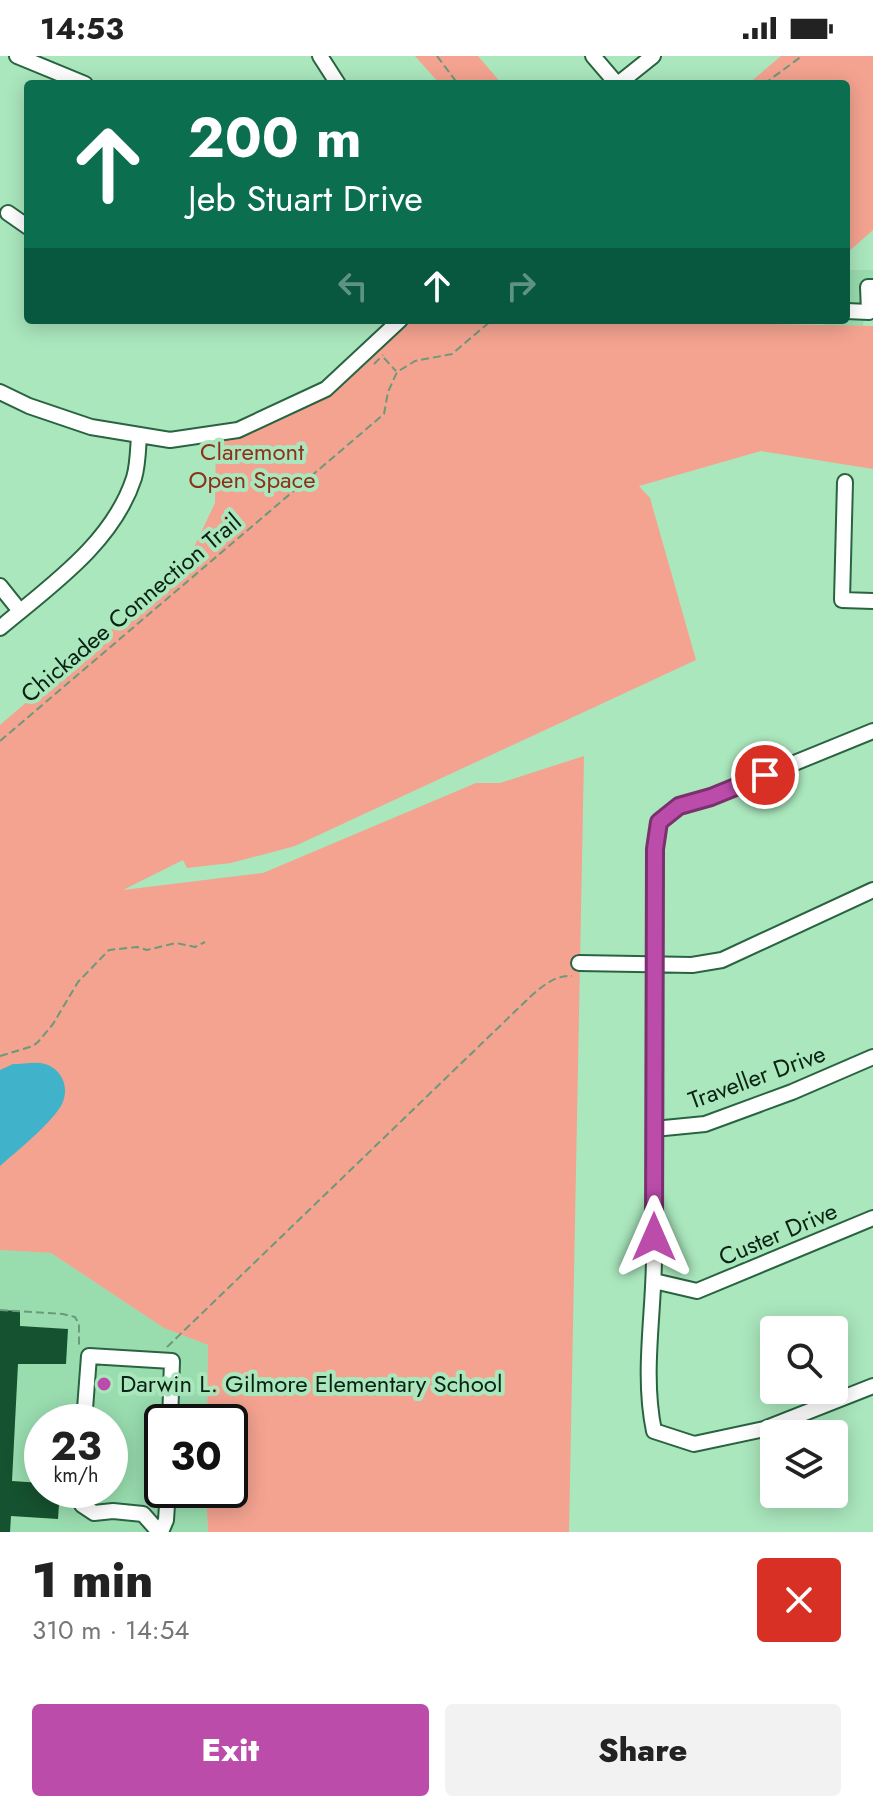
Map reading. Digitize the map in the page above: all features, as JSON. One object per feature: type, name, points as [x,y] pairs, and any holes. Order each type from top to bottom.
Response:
[{"type":"street","points":[[17,56],[75,80]]},
{"type":"street","points":[[320,56],[335,80]]},
{"type":"street","points":[[593,56],[614,80]]},
{"type":"street","points":[[623,80],[653,56]]},
{"type":"street","points":[[8,213],[24,224]]},
{"type":"street","points":[[850,311],[869,312],[868,287],[873,287]]},
{"type":"street","points":[[0,392],[29,406],[91,427],[170,440],[238,430],[326,389],[396,324]]},
{"type":"street","points":[[0,628],[73,567],[120,511],[135,475],[139,435]]},
{"type":"street","points":[[845,482],[842,600],[873,601]]},
{"type":"street","points":[[0,586],[20,611]]},
{"type":"street","points":[[873,731],[711,797],[679,806],[659,822],[655,849],[654,1281],[649,1355],[650,1410],[654,1431],[694,1444],[764,1429],[873,1386]]},
{"type":"street","points":[[579,969],[692,965],[722,960],[873,890]]},
{"type":"street","name":"Traveller Drive","points":[[654,1129],[705,1124],[792,1092],[873,1057]]},
{"type":"street","name":"Custer Drive","points":[[654,1281],[697,1291],[873,1218]]},
{"type":"street","points":[[85,1404],[89,1352],[172,1361],[171,1404]]},
{"type":"street","points":[[86,1508],[94,1513],[143,1514],[162,1528],[165,1508]]},
{"type":"path","points":[[437,56],[455,80]]},
{"type":"path","points":[[769,80],[802,56]]},
{"type":"path","points":[[382,357],[397,372],[415,361],[452,354],[487,324]]},
{"type":"path","name":"Chickadee Connection Trail","points":[[0,741],[384,414],[388,392],[397,372]]},
{"type":"path","points":[[0,1056],[38,1042],[53,1024],[78,982],[109,950],[137,947],[147,950],[176,943],[195,947],[205,942]]},
{"type":"path","points":[[164,1350],[531,996],[549,981],[579,969]]},
{"type":"path","points":[[0,1310],[75,1317],[79,1324],[79,1348],[89,1352]]},
{"type":"shaded area","points":[[850,270],[873,270],[873,316],[864,317],[863,327],[824,328],[824,324],[850,324]]},
{"type":"shaded area","name":"Darwin L. Gilmore Elementary School","points":[[0,1250],[51,1253],[164,1328],[208,1345],[207,1404],[144,1404],[144,1508],[207,1508],[208,1532],[0,1532]]},
{"type":"green space","points":[[415,56],[478,56],[499,80],[436,80]]},
{"type":"green space","points":[[781,56],[873,56],[873,230],[850,250],[850,80],[753,80]]},
{"type":"green space","name":"Claremont Open Space","points":[[403,324],[873,326],[873,469],[761,451],[639,486],[650,498],[696,660],[295,846],[231,863],[187,868],[183,860],[123,890],[263,873],[476,783],[500,783],[584,756],[569,1532],[208,1532],[207,1508],[248,1508],[248,1404],[207,1404],[208,1345],[164,1328],[51,1253],[0,1250],[0,725],[185,566],[215,503],[216,439],[269,425],[295,413],[331,392],[364,366]]},
{"type":"water","points":[[13,1064],[51,1066],[63,1080],[65,1092],[62,1104],[51,1119],[0,1166],[0,1070]]},
{"type":"building","points":[[0,1310],[20,1311],[20,1326],[68,1329],[66,1364],[18,1364],[12,1481],[24,1482],[24,1508],[59,1508],[58,1519],[11,1516],[10,1532],[0,1532]]},
{"type":"place","name":"Darwin L. Gilmore Elementary School","points":[[104,1384]]},
{"type":"route","points":[[654,1237],[655,849],[659,822],[679,806],[765,775]]}]
